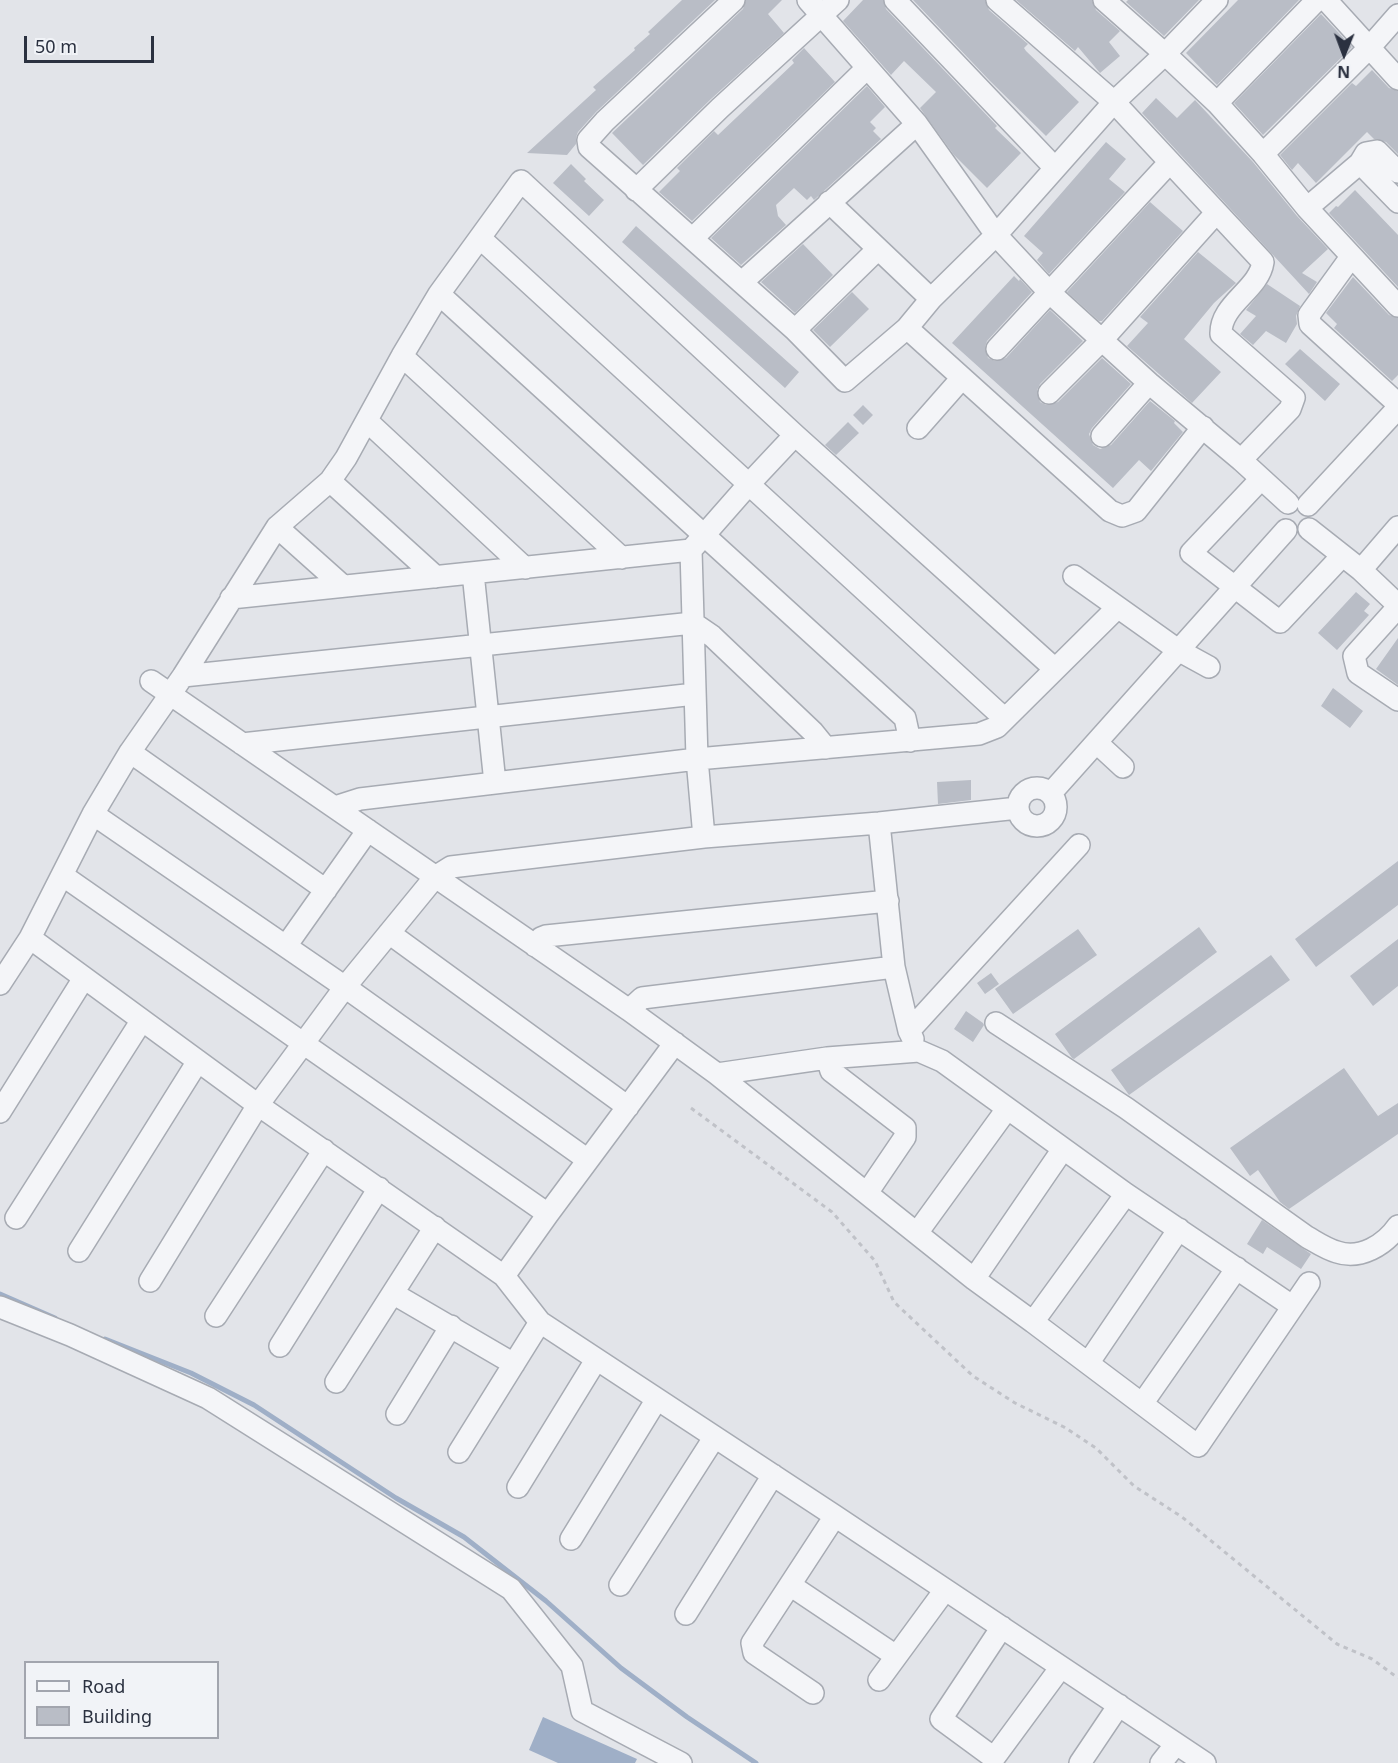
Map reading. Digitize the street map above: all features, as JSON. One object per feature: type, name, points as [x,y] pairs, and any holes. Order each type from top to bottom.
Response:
[{"type":"street","points":[[734,0],[605,121],[588,140],[589,147],[795,330],[845,381],[907,328],[931,299],[996,235],[1114,102],[1165,54],[1216,0]]},
{"type":"street","points":[[636,190],[720,108],[814,8],[838,0]]},
{"type":"street","points":[[895,0],[1055,168]]},
{"type":"street","points":[[997,0],[1114,102],[1263,262],[1261,274],[1226,315],[1221,325],[1221,334],[1294,398],[1290,409],[1241,460]]},
{"type":"street","points":[[1104,0],[1217,103],[1263,154],[1306,208],[1398,306]]},
{"type":"street","points":[[1217,103],[1317,0]]},
{"type":"street","points":[[1326,0],[1398,79]]},
{"type":"street","points":[[814,8],[917,124],[996,235],[1049,292],[1149,383],[1261,479],[1298,504],[1313,513],[1309,529],[1299,534],[1286,530],[1281,525],[1280,514],[1298,504],[1398,406],[1310,324],[1309,315],[1351,257]]},
{"type":"street","points":[[1263,154],[1398,15]]},
{"type":"street","points":[[693,238],[867,68]]},
{"type":"street","points":[[742,282],[917,124]]},
{"type":"street","points":[[1306,208],[1360,163],[1366,153],[1377,151],[1398,172]]},
{"type":"street","points":[[997,350],[1170,162]]},
{"type":"street","points":[[1360,163],[1398,202]]},
{"type":"street","points":[[0,984],[30,938],[93,814],[130,752],[171,695],[277,527],[330,481],[346,458],[440,294],[521,181],[795,435],[1055,669]]},
{"type":"street","points":[[829,202],[931,299]]},
{"type":"street","points":[[1049,393],[1102,340],[1216,213]]},
{"type":"street","points":[[480,238],[1005,719]]},
{"type":"street","points":[[795,330],[878,249]]},
{"type":"street","points":[[440,294],[697,543],[905,717],[910,741]]},
{"type":"street","points":[[907,328],[1110,511],[1122,516],[1136,511],[1203,427]]},
{"type":"street","points":[[402,357],[622,558]]},
{"type":"street","points":[[918,428],[962,378]]},
{"type":"street","points":[[1102,436],[1149,383]]},
{"type":"street","points":[[367,421],[525,568]]},
{"type":"street","points":[[231,598],[622,558],[697,543],[795,435]]},
{"type":"street","points":[[1261,479],[1191,553],[1287,627],[1342,556]]},
{"type":"street","points":[[330,481],[436,577]]},
{"type":"street","points":[[277,527],[343,586]]},
{"type":"street","points":[[1361,570],[1398,527]]},
{"type":"street","points":[[1309,529],[1361,570],[1398,606],[1354,656],[1358,674],[1398,700]]},
{"type":"street","points":[[1051,794],[1286,530]]},
{"type":"street","points":[[697,543],[693,623],[697,759],[704,837]]},
{"type":"street","points":[[473,573],[495,783]]},
{"type":"street","points":[[1074,576],[1178,650],[1209,667]]},
{"type":"street","points":[[335,807],[360,799],[697,759],[979,735],[998,727],[1117,608]]},
{"type":"street","points":[[183,676],[693,623],[712,636],[813,732],[826,748]]},
{"type":"street","points":[[151,681],[675,1043],[974,1279],[1089,1362],[1198,1446],[1309,1283]]},
{"type":"street","points":[[242,744],[695,694]]},
{"type":"street","points":[[1097,743],[1123,767]]},
{"type":"street","points":[[130,752],[326,890]]},
{"type":"street","points":[[1032,788],[1046,790],[1051,794],[1057,805],[1054,817],[1065,833],[1027,824],[1019,814],[1018,808],[1022,796],[1032,788]]},
{"type":"street","points":[[150,1281],[258,1105],[388,933],[435,877],[451,867],[704,837],[879,823],[1018,808]]},
{"type":"street","points":[[93,814],[345,987],[588,1160]]},
{"type":"street","points":[[879,823],[894,968],[909,1031],[919,1051]]},
{"type":"street","points":[[286,946],[368,830]]},
{"type":"street","points":[[909,1031],[1065,833]]},
{"type":"street","points":[[62,875],[548,1214]]},
{"type":"street","points":[[535,946],[541,938],[546,936],[888,901]]},
{"type":"street","points":[[388,933],[628,1107]]},
{"type":"street","points":[[30,938],[258,1105],[504,1276],[540,1323],[835,1516],[1205,1763]]},
{"type":"street","points":[[628,1010],[642,998],[894,968]]},
{"type":"street","points":[[0,1112],[84,978]]},
{"type":"street","points":[[16,1218],[142,1020]]},
{"type":"street","points":[[996,1023],[1126,1108],[1307,1237],[1327,1248],[1338,1253],[1358,1253],[1368,1250],[1377,1247],[1398,1226]]},
{"type":"street","points":[[504,1276],[675,1043]]},
{"type":"street","points":[[717,1074],[827,1058],[919,1051],[942,1061],[1126,1194],[1292,1306]]},
{"type":"street","points":[[827,1058],[831,1071],[905,1128],[905,1137],[867,1193]]},
{"type":"street","points":[[79,1251],[198,1061]]},
{"type":"street","points":[[917,1233],[1007,1109]]},
{"type":"street","points":[[974,1279],[1063,1149]]},
{"type":"street","points":[[216,1316],[324,1150]]},
{"type":"street","points":[[280,1346],[379,1188]]},
{"type":"street","points":[[1033,1322],[1126,1194]]},
{"type":"street","points":[[336,1383],[435,1227]]},
{"type":"street","points":[[1089,1362],[1179,1230]]},
{"type":"street","points":[[1142,1404],[1237,1268]]},
{"type":"street","points":[[394,1294],[514,1364]]},
{"type":"street","points":[[0,1307],[70,1335],[208,1398],[511,1589],[572,1666],[582,1711],[681,1763]]},
{"type":"street","points":[[459,1452],[540,1323]]},
{"type":"street","points":[[397,1414],[451,1326]]},
{"type":"street","points":[[518,1487],[596,1360]]},
{"type":"street","points":[[571,1539],[657,1399]]},
{"type":"street","points":[[621,1585],[714,1438]]},
{"type":"street","points":[[686,1614],[773,1475]]},
{"type":"street","points":[[813,1693],[754,1653],[752,1643],[835,1516]]},
{"type":"street","points":[[790,1585],[896,1656]]},
{"type":"street","points":[[879,1680],[945,1590]]},
{"type":"street","points":[[1002,1627],[941,1719],[994,1758],[1061,1667]]},
{"type":"street","points":[[1080,1763],[1119,1706]]},
{"type":"street","points":[[1161,1763],[1176,1744]]},
{"type":"path","points":[[691,1108],[832,1212],[875,1261],[894,1302],[973,1377],[1015,1403],[1064,1427],[1096,1448],[1134,1486],[1182,1517],[1337,1644],[1372,1659],[1398,1678]]},
{"type":"water","points":[[543,1717],[637,1759],[635,1763],[558,1763],[529,1750]]},
{"type":"building","points":[[682,0],[715,0],[596,112],[578,132],[576,144],[567,155],[527,153],[596,90],[593,87],[635,50],[634,48],[650,34],[648,32]]},
{"type":"building","points":[[746,0],[782,0],[768,14],[784,33],[643,165],[612,133],[743,9]]},
{"type":"building","points":[[863,0],[883,0],[886,9],[997,126],[995,128],[1021,153],[987,188],[954,155],[920,108],[936,92],[904,61],[891,75],[843,21]]},
{"type":"building","points":[[913,0],[985,0],[989,10],[1028,44],[1024,48],[1026,51],[1079,102],[1046,136]]},
{"type":"building","points":[[1016,0],[1092,0],[1096,10],[1120,31],[1109,42],[1120,56],[1100,73],[1078,47],[1075,51]]},
{"type":"building","points":[[1128,0],[1199,0],[1164,36],[1126,2]]},
{"type":"building","points":[[1238,0],[1299,0],[1217,85],[1186,53]]},
{"type":"building","points":[[1321,14],[1352,47],[1263,135],[1234,103]]},
{"type":"building","points":[[804,48],[835,82],[692,221],[659,192],[680,171],[677,168],[714,131],[718,135],[794,63],[792,60]]},
{"type":"building","points":[[1372,70],[1389,88],[1398,91],[1398,154],[1386,142],[1374,139],[1367,132],[1316,183],[1298,163],[1292,170],[1280,155],[1352,83],[1356,86]]},
{"type":"building","points":[[867,86],[885,107],[870,122],[876,128],[873,131],[881,139],[814,200],[811,196],[807,200],[794,188],[776,205],[778,216],[786,225],[741,265],[711,238]]},
{"type":"building","points":[[1156,98],[1177,118],[1195,100],[1253,162],[1297,216],[1328,249],[1302,273],[1317,282],[1309,294],[1142,113]]},
{"type":"building","points":[[1106,142],[1126,159],[1109,179],[1125,192],[1049,274],[1037,260],[1043,253],[1024,236]]},
{"type":"building","points":[[571,164],[586,179],[584,181],[604,200],[589,216],[553,183]]},
{"type":"building","points":[[1355,190],[1398,235],[1398,287],[1329,213]]},
{"type":"building","points":[[1150,202],[1183,231],[1102,321],[1099,321],[1067,292]]},
{"type":"building","points":[[636,226],[799,372],[785,388],[622,242]]},
{"type":"building","points":[[803,244],[833,275],[795,313],[761,282]]},
{"type":"building","points":[[1198,252],[1236,283],[1214,303],[1184,339],[1221,372],[1192,403],[1127,346],[1148,323],[1140,317]]},
{"type":"building","points":[[1014,276],[1032,292],[987,341],[985,347],[988,358],[995,361],[1006,358],[1050,310],[1083,341],[1040,384],[1037,390],[1040,402],[1046,405],[1058,402],[1102,358],[1131,384],[1092,428],[1089,434],[1093,445],[1100,449],[1111,445],[1150,401],[1175,421],[1174,423],[1183,432],[1151,471],[1139,460],[1113,488],[952,343]]},
{"type":"building","points":[[1353,277],[1389,315],[1398,318],[1398,375],[1392,381],[1334,328],[1337,324],[1326,313]]},
{"type":"building","points":[[1267,284],[1300,306],[1296,316],[1297,324],[1286,343],[1266,331],[1253,345],[1240,334],[1256,316],[1246,310]]},
{"type":"building","points":[[852,292],[869,309],[830,347],[813,330]]},
{"type":"building","points":[[1300,349],[1340,384],[1325,401],[1285,364]]},
{"type":"building","points":[[863,405],[873,415],[863,425],[853,415]]},
{"type":"building","points":[[848,422],[859,433],[836,455],[825,445]]},
{"type":"building","points":[[1356,592],[1370,604],[1364,611],[1369,615],[1337,650],[1318,633]]},
{"type":"building","points":[[1398,638],[1398,685],[1376,669]]},
{"type":"building","points":[[1333,688],[1363,711],[1350,728],[1321,706]]},
{"type":"building","points":[[971,780],[971,800],[938,804],[937,782]]},
{"type":"building","points":[[1398,861],[1398,905],[1316,967],[1295,939]]},
{"type":"building","points":[[1199,927],[1217,952],[1074,1059],[1072,1058],[1055,1034]]},
{"type":"building","points":[[1078,929],[1097,955],[1013,1014],[995,989]]},
{"type":"building","points":[[1398,939],[1398,986],[1373,1006],[1350,976]]},
{"type":"building","points":[[1271,955],[1290,980],[1129,1095],[1111,1070]]},
{"type":"building","points":[[991,973],[999,984],[985,994],[977,983]]},
{"type":"building","points":[[966,1011],[984,1025],[973,1042],[954,1029]]},
{"type":"building","points":[[1344,1068],[1378,1116],[1398,1103],[1398,1134],[1289,1209],[1280,1202],[1258,1170],[1250,1176],[1230,1148]]},
{"type":"building","points":[[1262,1220],[1311,1254],[1301,1269],[1267,1247],[1263,1254],[1247,1244]]},
{"type":"waterway","points":[[0,1294],[55,1318]]},
{"type":"waterway","points":[[105,1339],[191,1373],[254,1405],[396,1498],[464,1537],[546,1601],[621,1668],[687,1717],[756,1763]]}]
